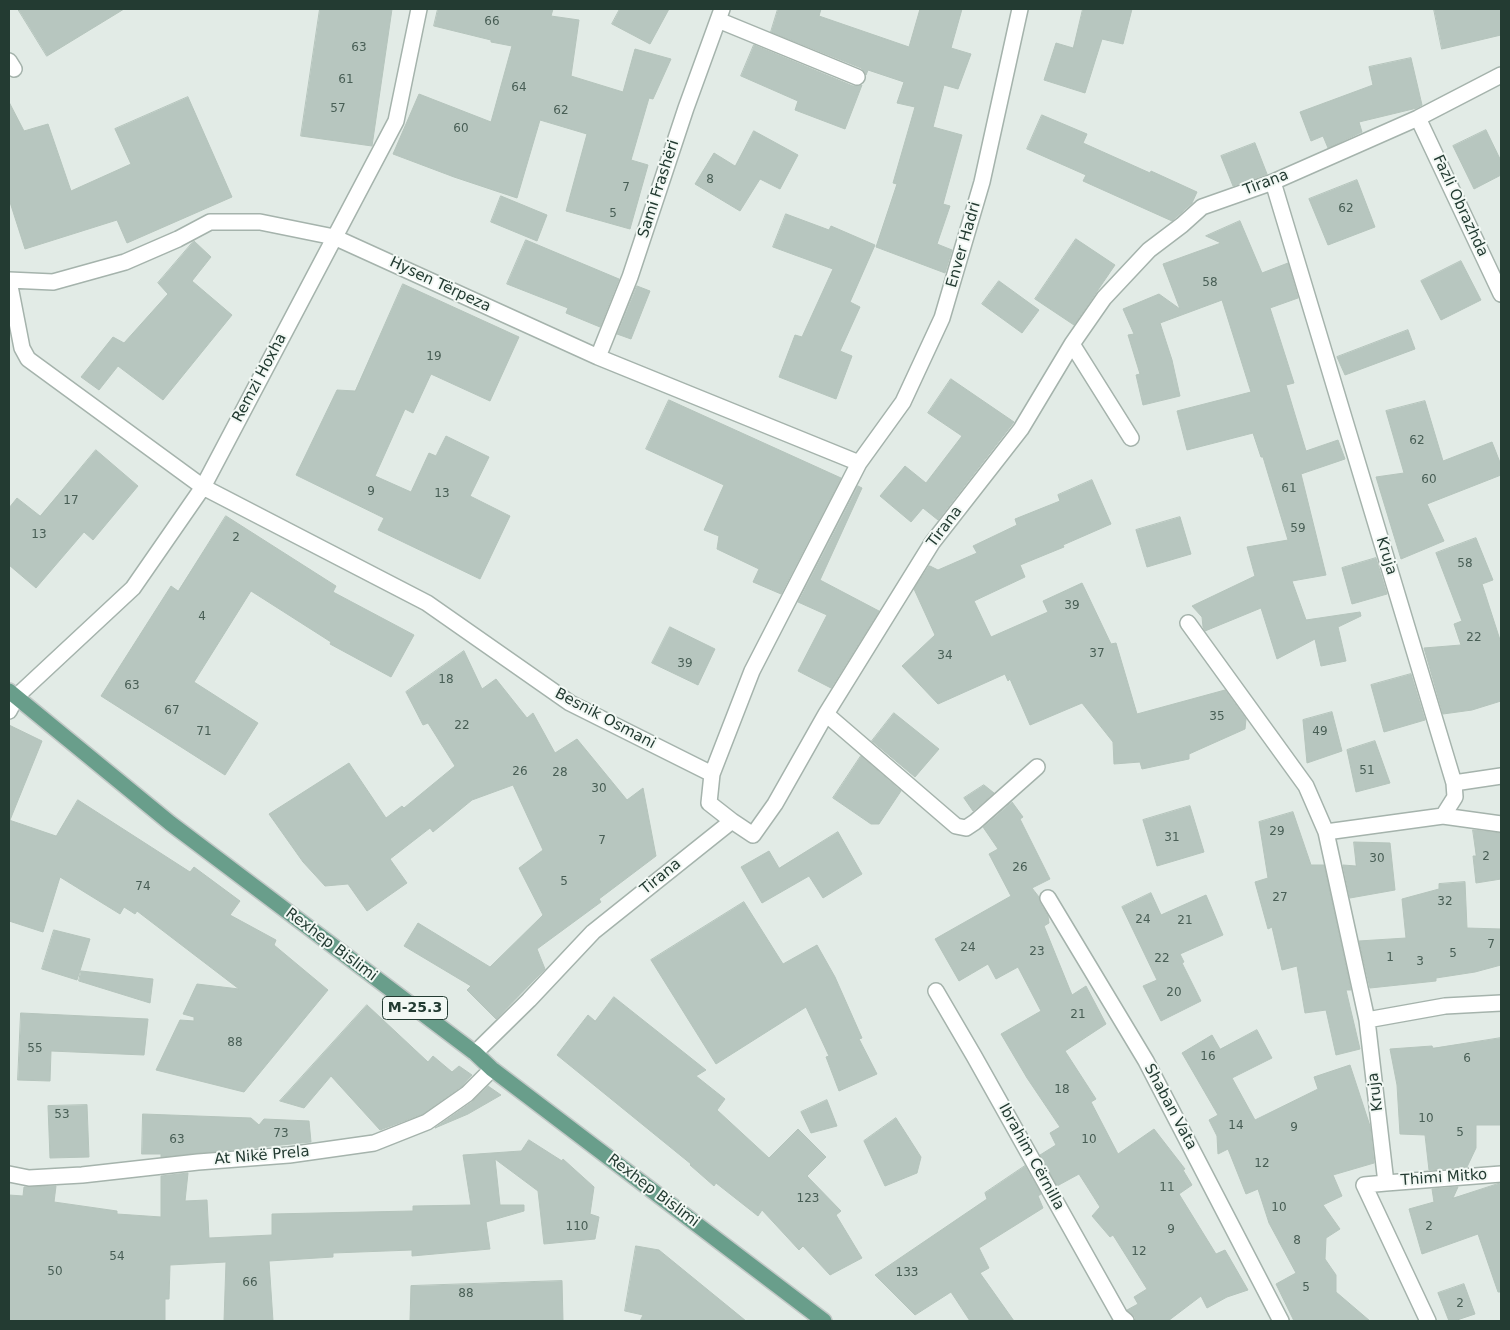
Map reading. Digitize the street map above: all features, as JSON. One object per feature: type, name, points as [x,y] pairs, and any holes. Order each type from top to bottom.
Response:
[{"type":"main road","name":"Rexhep Bislimi","points":[[13,694],[170,823],[475,1053],[492,1069],[824,1321]]},
{"type":"street","name":"Remzi Hoxha","points":[[13,694],[133,588],[203,487],[396,121],[419,9]]},
{"type":"street","name":"Enver Hadri","points":[[859,463],[903,402],[942,318],[982,182],[1020,9]]},
{"type":"street","name":"Sami Frashëri","points":[[598,357],[630,277],[686,108],[720,14],[857,77]]},
{"type":"street","name":"Tirana","points":[[475,1053],[529,1000],[593,932],[732,821],[753,835],[775,804],[826,714],[932,543],[1021,429],[1072,344],[1104,298],[1149,250],[1202,207],[1273,182],[1418,118],[1501,75]]},
{"type":"street","name":"Fazli Obrazhda","points":[[1418,118],[1501,294]]},
{"type":"street","name":"Kruja","points":[[1273,182],[1454,783],[1455,797],[1443,816]]},
{"type":"street","name":"Hysen Tërpeza","points":[[9,280],[54,282],[125,262],[178,239],[210,222],[260,222],[334,236],[598,357],[859,463]]},
{"type":"street","name":"Besnik Osmani","points":[[9,280],[22,348],[28,359],[203,487],[427,603],[570,703],[712,774]]},
{"type":"street","points":[[1072,344],[1131,438]]},
{"type":"street","points":[[732,821],[709,803],[712,774],[752,671],[859,463]]},
{"type":"street","name":"Kruja","points":[[1188,623],[1306,786],[1326,832],[1367,1020],[1386,1183]]},
{"type":"street","points":[[9,712],[13,694]]},
{"type":"street","points":[[826,714],[956,826],[966,828],[975,822],[1037,767]]},
{"type":"street","points":[[1454,783],[1501,776]]},
{"type":"street","points":[[1326,832],[1443,816],[1501,824]]},
{"type":"street","name":"Shaban Vata","points":[[1048,898],[1146,1061],[1281,1321]]},
{"type":"street","name":"Ibrahim Cërnilla","points":[[936,992],[1120,1316],[1126,1321]]},
{"type":"street","points":[[1367,1020],[1445,1006],[1501,1003]]},
{"type":"street","name":"At Nikë Prela","points":[[9,1174],[29,1178],[82,1175],[198,1162],[289,1155],[374,1143],[427,1122],[467,1094],[492,1069]]},
{"type":"street","name":"Thimi Mitko","points":[[1386,1183],[1501,1174]]},
{"type":"street","points":[[1386,1183],[1364,1184],[1428,1321]]},
{"type":"building","points":[[18,9],[124,9],[47,56]]},
{"type":"building","points":[[320,9],[392,9],[372,146],[301,136]]},
{"type":"building","points":[[438,9],[553,9],[551,16],[579,20],[571,76],[623,92],[635,49],[671,59],[653,99],[649,98],[631,160],[648,165],[630,229],[566,211],[587,134],[540,120],[517,198],[393,154],[419,94],[491,122],[512,46],[434,26]]},
{"type":"building","points":[[620,9],[669,9],[650,44],[612,24]]},
{"type":"building","points":[[778,9],[821,9],[819,16],[909,47],[920,9],[962,9],[951,48],[971,54],[958,89],[944,85],[933,127],[962,135],[943,204],[950,206],[937,244],[952,250],[945,273],[876,247],[897,184],[893,183],[915,107],[897,103],[904,82],[868,70],[866,75],[861,68],[771,32]]},
{"type":"building","points":[[1083,9],[1132,9],[1123,44],[1102,39],[1085,93],[1044,80],[1056,43],[1073,48]]},
{"type":"building","points":[[1434,9],[1501,9],[1501,35],[1442,49]]},
{"type":"building","points":[[754,45],[853,86],[862,85],[845,129],[795,110],[798,101],[741,76]]},
{"type":"building","points":[[1411,58],[1422,105],[1417,108],[1359,122],[1362,132],[1328,148],[1323,136],[1311,141],[1300,112],[1373,85],[1369,67]]},
{"type":"building","points":[[188,97],[232,197],[127,243],[117,220],[25,249],[9,199],[9,102],[24,131],[48,124],[71,191],[131,164],[115,129]]},
{"type":"building","points":[[1042,115],[1087,134],[1083,143],[1197,192],[1192,203],[1172,221],[1083,181],[1086,175],[1027,149]]},
{"type":"building","points":[[1486,130],[1501,161],[1501,175],[1474,189],[1453,146]]},
{"type":"building","points":[[754,131],[798,155],[780,189],[760,179],[740,211],[695,184],[714,153],[735,166]]},
{"type":"building","points":[[1255,143],[1267,174],[1233,186],[1221,156]]},
{"type":"building","points":[[1357,180],[1375,227],[1328,245],[1309,199]]},
{"type":"building","points":[[501,196],[547,215],[537,241],[491,222]]},
{"type":"building","points":[[786,214],[829,230],[831,226],[875,245],[850,302],[860,307],[840,351],[852,356],[836,399],[779,377],[795,335],[802,337],[833,269],[773,247]]},
{"type":"building","points":[[1240,221],[1262,273],[1288,263],[1298,298],[1270,308],[1294,383],[1286,385],[1306,451],[1338,440],[1345,459],[1301,474],[1326,575],[1292,581],[1306,620],[1360,612],[1361,616],[1338,627],[1346,661],[1321,666],[1315,639],[1277,659],[1261,608],[1205,631],[1202,617],[1192,606],[1255,576],[1247,547],[1288,540],[1263,457],[1261,457],[1253,433],[1187,450],[1177,411],[1251,392],[1222,300],[1160,323],[1172,360],[1180,396],[1143,405],[1136,375],[1140,374],[1128,335],[1134,334],[1123,309],[1159,294],[1180,309],[1163,264],[1221,243],[1206,236]]},
{"type":"building","points":[[1076,239],[1115,265],[1074,325],[1035,299]]},
{"type":"building","points":[[526,240],[619,279],[600,327],[566,313],[568,308],[507,284]]},
{"type":"building","points":[[194,241],[211,257],[192,281],[232,315],[163,400],[118,366],[99,390],[81,377],[113,337],[124,343],[168,294],[158,283]]},
{"type":"building","points":[[1461,261],[1481,300],[1441,320],[1421,281]]},
{"type":"building","points":[[999,281],[1039,310],[1022,333],[982,304]]},
{"type":"building","points":[[403,284],[519,337],[490,401],[431,374],[413,413],[405,409],[375,476],[411,492],[429,453],[436,456],[446,436],[489,457],[470,496],[510,516],[480,579],[378,530],[384,518],[296,475],[337,390],[355,391]]},
{"type":"building","points":[[637,286],[650,291],[631,339],[617,334]]},
{"type":"building","points":[[1408,330],[1415,349],[1345,375],[1337,357]]},
{"type":"building","points":[[951,379],[1014,422],[938,520],[923,508],[911,522],[880,496],[905,466],[926,483],[962,436],[928,413]]},
{"type":"building","points":[[669,400],[841,478],[781,594],[753,582],[759,569],[717,549],[719,536],[704,530],[724,485],[646,449]]},
{"type":"building","points":[[1425,401],[1443,461],[1492,442],[1501,465],[1501,475],[1427,504],[1444,541],[1401,559],[1376,477],[1404,473],[1386,411]]},
{"type":"building","points":[[96,450],[138,486],[93,540],[84,532],[36,588],[9,565],[9,508],[17,498],[40,516]]},
{"type":"building","points":[[1092,480],[1111,524],[1063,545],[1064,547],[1020,565],[1025,577],[974,601],[991,637],[1048,612],[1043,601],[1082,583],[1111,644],[1116,643],[1137,714],[1225,690],[1246,719],[1245,729],[1189,754],[1189,759],[1142,769],[1140,762],[1114,764],[1113,742],[1082,703],[1030,725],[1010,679],[1008,681],[1005,674],[938,704],[902,666],[935,635],[914,589],[929,566],[938,570],[977,553],[973,546],[1017,525],[1015,519],[1060,501],[1058,495]]},
{"type":"building","points":[[858,486],[862,488],[820,580],[879,611],[831,688],[798,671],[827,615],[798,602]]},
{"type":"building","points":[[226,516],[336,586],[333,592],[414,635],[391,677],[330,644],[331,642],[251,591],[194,682],[258,723],[225,775],[101,696],[171,586],[178,591]]},
{"type":"building","points":[[1180,517],[1191,554],[1147,567],[1136,530]]},
{"type":"building","points":[[1476,538],[1493,580],[1482,584],[1501,643],[1501,701],[1472,710],[1443,714],[1424,648],[1461,645],[1454,624],[1462,621],[1436,553]]},
{"type":"building","points":[[1376,558],[1387,594],[1352,604],[1342,568]]},
{"type":"building","points":[[670,627],[715,649],[698,685],[652,663]]},
{"type":"building","points":[[464,651],[482,689],[496,679],[527,718],[533,713],[555,753],[577,739],[627,800],[643,788],[656,856],[599,899],[601,902],[537,949],[545,969],[496,1019],[467,990],[471,986],[404,946],[418,923],[490,967],[543,915],[519,868],[543,850],[513,785],[472,800],[433,832],[430,828],[390,859],[407,883],[367,911],[348,884],[325,886],[303,862],[269,814],[349,763],[386,818],[402,806],[404,808],[455,766],[428,723],[423,725],[406,692]]},
{"type":"building","points":[[1411,674],[1425,720],[1384,732],[1371,685]]},
{"type":"building","points":[[1332,712],[1342,751],[1307,763],[1303,720]]},
{"type":"building","points":[[894,713],[939,749],[915,777],[872,741]]},
{"type":"building","points":[[9,725],[42,741],[10,820],[9,820]]},
{"type":"building","points":[[1375,741],[1390,783],[1356,792],[1347,750]]},
{"type":"building","points":[[861,756],[901,791],[879,824],[871,824],[833,798]]},
{"type":"building","points":[[984,785],[994,793],[973,811],[964,798]]},
{"type":"building","points":[[78,800],[190,872],[194,867],[240,901],[230,915],[276,940],[274,945],[328,990],[244,1092],[156,1070],[180,1020],[194,1021],[194,1017],[183,1014],[197,984],[239,989],[137,911],[135,914],[124,907],[120,914],[60,877],[43,932],[9,921],[9,820],[56,836]]},
{"type":"building","points":[[1012,802],[1023,817],[1020,819],[1050,879],[1032,888],[1039,897],[1040,903],[1048,916],[1049,923],[1044,926],[1072,995],[1086,986],[1106,1024],[1065,1051],[1096,1099],[1091,1102],[1118,1154],[1154,1129],[1185,1169],[1183,1170],[1192,1185],[1179,1194],[1216,1254],[1225,1250],[1248,1290],[1227,1297],[1207,1308],[1201,1296],[1168,1321],[1135,1321],[1135,1317],[1127,1310],[1138,1304],[1134,1297],[1147,1289],[1113,1235],[1110,1237],[1092,1216],[1100,1207],[1079,1174],[1057,1186],[1040,1155],[1056,1145],[1050,1133],[1060,1127],[1027,1078],[1001,1034],[1041,1011],[1018,967],[996,979],[988,964],[959,981],[935,939],[1011,896],[989,854],[998,849],[983,827]]},
{"type":"building","points":[[1190,806],[1204,852],[1157,866],[1143,820]]},
{"type":"building","points":[[1293,812],[1311,865],[1324,865],[1351,990],[1346,990],[1360,1049],[1336,1055],[1326,1010],[1305,1013],[1297,966],[1282,970],[1272,927],[1268,929],[1255,882],[1268,878],[1259,822]]},
{"type":"building","points":[[1473,830],[1501,833],[1501,879],[1476,883],[1473,856],[1476,856]]},
{"type":"building","points":[[838,832],[862,874],[823,898],[809,876],[762,903],[741,867],[769,851],[779,868]]},
{"type":"building","points":[[1354,842],[1390,843],[1395,890],[1350,898],[1343,865],[1356,866]]},
{"type":"building","points":[[1465,882],[1467,928],[1501,929],[1501,965],[1475,972],[1436,978],[1436,981],[1370,988],[1359,941],[1406,938],[1402,899],[1439,889],[1439,884]]},
{"type":"building","points":[[1151,893],[1161,915],[1206,895],[1223,935],[1180,954],[1184,962],[1182,963],[1201,1001],[1161,1021],[1143,986],[1157,980],[1122,907]]},
{"type":"building","points":[[744,902],[783,964],[817,945],[835,977],[862,1038],[859,1039],[877,1074],[839,1091],[826,1057],[829,1056],[806,1007],[716,1064],[651,960]]},
{"type":"building","points":[[54,930],[90,939],[77,980],[42,969]]},
{"type":"building","points":[[81,971],[153,979],[150,1003],[79,981]]},
{"type":"building","points":[[614,997],[706,1070],[696,1076],[725,1099],[717,1110],[769,1158],[798,1129],[826,1157],[807,1176],[841,1211],[836,1215],[862,1258],[830,1275],[803,1246],[799,1250],[762,1210],[758,1216],[716,1183],[714,1186],[691,1164],[557,1055],[588,1015],[595,1021]]},
{"type":"building","points":[[367,1005],[428,1062],[433,1056],[452,1072],[459,1066],[472,1075],[461,1087],[423,1114],[380,1130],[331,1076],[304,1108],[280,1101]]},
{"type":"building","points":[[21,1013],[148,1019],[144,1055],[51,1051],[50,1081],[18,1080]]},
{"type":"building","points":[[1257,1030],[1272,1058],[1232,1078],[1255,1120],[1318,1089],[1314,1077],[1350,1065],[1370,1126],[1374,1163],[1333,1175],[1342,1196],[1323,1205],[1340,1229],[1326,1238],[1325,1259],[1336,1275],[1336,1292],[1370,1321],[1294,1321],[1276,1284],[1296,1273],[1269,1223],[1258,1189],[1246,1194],[1228,1149],[1218,1154],[1217,1136],[1209,1120],[1218,1115],[1182,1053],[1212,1035],[1220,1049]]},
{"type":"building","points":[[1501,1038],[1501,1125],[1476,1125],[1476,1148],[1467,1167],[1429,1170],[1425,1135],[1400,1134],[1397,1085],[1390,1049],[1432,1046],[1433,1048]]},
{"type":"building","points":[[488,1086],[501,1095],[468,1114],[435,1128],[472,1102]]},
{"type":"building","points":[[827,1100],[837,1126],[811,1133],[801,1112]]},
{"type":"building","points":[[87,1105],[89,1157],[50,1158],[48,1106]]},
{"type":"building","points":[[143,1114],[251,1118],[259,1125],[264,1119],[309,1121],[311,1142],[161,1157],[161,1154],[142,1154]]},
{"type":"building","points":[[896,1118],[921,1157],[917,1173],[885,1186],[864,1141]]},
{"type":"building","points":[[529,1140],[562,1161],[563,1159],[594,1187],[590,1214],[599,1217],[595,1239],[544,1244],[538,1191],[495,1159],[500,1205],[524,1205],[524,1211],[486,1222],[490,1249],[412,1256],[412,1250],[333,1253],[333,1257],[269,1261],[273,1321],[224,1321],[226,1262],[170,1265],[169,1299],[165,1299],[165,1321],[9,1321],[9,1195],[23,1196],[24,1187],[56,1186],[54,1202],[117,1211],[117,1214],[161,1217],[161,1176],[188,1173],[185,1201],[207,1200],[209,1238],[272,1235],[272,1214],[413,1211],[413,1206],[471,1205],[463,1155],[521,1151]]},
{"type":"building","points":[[1025,1166],[1041,1194],[1038,1196],[1043,1208],[979,1248],[989,1268],[980,1273],[1014,1321],[970,1321],[951,1292],[915,1315],[875,1275],[987,1199],[985,1193]]},
{"type":"building","points":[[1501,1183],[1501,1292],[1498,1292],[1478,1234],[1422,1254],[1409,1209],[1434,1202],[1432,1189],[1458,1187],[1453,1198]]},
{"type":"building","points":[[636,1246],[659,1250],[746,1321],[640,1321],[643,1315],[625,1311]]},
{"type":"building","points":[[562,1281],[563,1321],[410,1321],[411,1286]]},
{"type":"building","points":[[1464,1284],[1475,1314],[1449,1321],[1438,1293]]}]
